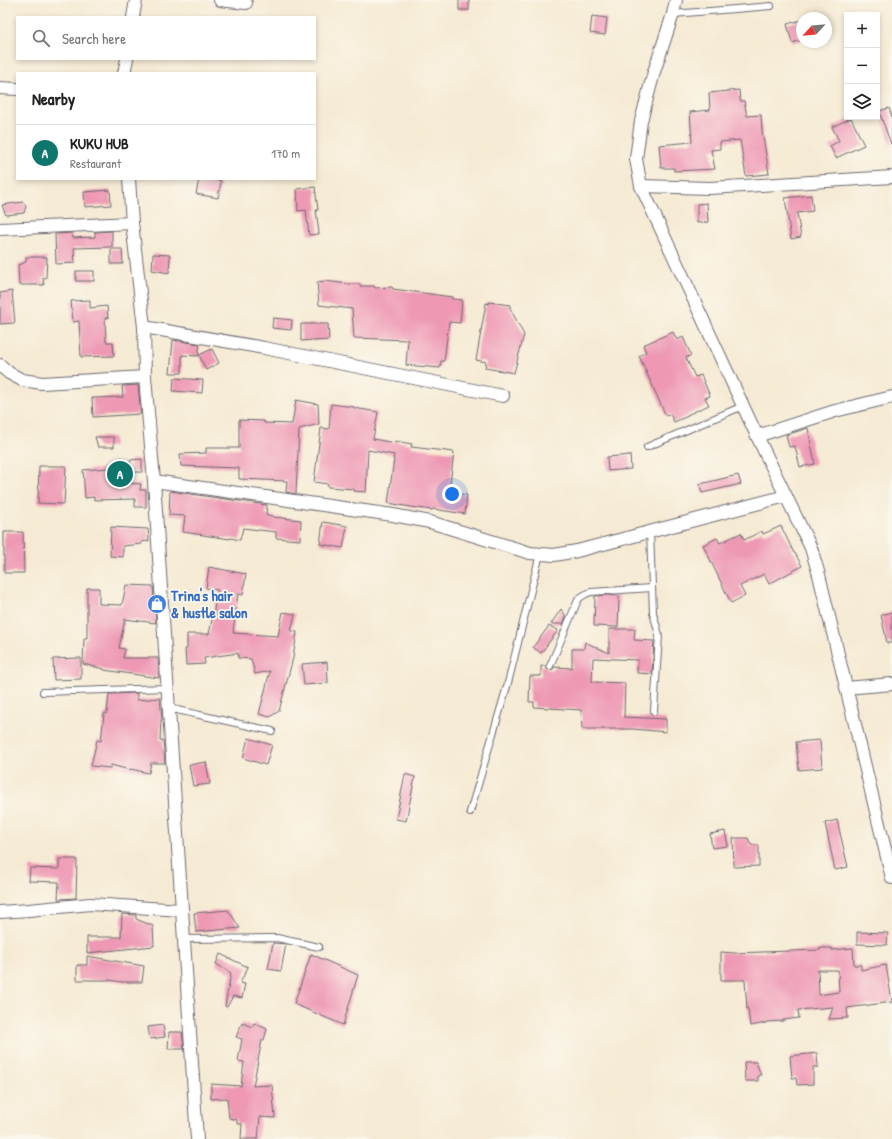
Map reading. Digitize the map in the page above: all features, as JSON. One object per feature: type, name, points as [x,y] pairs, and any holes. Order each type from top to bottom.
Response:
[{"type":"street","points":[[133,16],[136,0]]},
{"type":"street","points":[[220,0],[246,3]]},
{"type":"street","points":[[676,0],[641,121],[636,159],[641,186],[757,436],[811,548],[819,575],[892,878]]},
{"type":"street","points":[[124,72],[127,60]]},
{"type":"street","points":[[0,88],[16,89]]},
{"type":"street","points":[[641,186],[710,188],[892,176]]},
{"type":"street","points":[[129,180],[132,223],[144,327],[166,688],[197,1139]]},
{"type":"street","points":[[0,229],[132,223]]},
{"type":"street","points":[[144,327],[264,348],[503,396]]},
{"type":"street","points":[[0,364],[9,373],[22,380],[42,383],[146,377]]},
{"type":"street","points":[[757,436],[835,411],[892,397]]},
{"type":"street","points":[[154,481],[393,515],[430,522],[530,553],[554,555],[577,551],[786,496]]},
{"type":"street","points":[[846,688],[892,684]]},
{"type":"street","points":[[0,912],[90,904],[182,910]]},
{"type":"lane","points":[[673,14],[771,6]]},
{"type":"lane","points":[[646,447],[743,406]]},
{"type":"lane","points":[[650,532],[652,613],[659,635],[654,711]]},
{"type":"lane","points":[[470,812],[508,683],[540,554]]},
{"type":"lane","points":[[550,666],[581,596],[591,592],[652,588]]},
{"type":"lane","points":[[43,692],[166,688]]},
{"type":"lane","points":[[168,708],[272,731]]},
{"type":"lane","points":[[184,939],[277,938],[319,947]]},
{"type":"building","points":[[459,0],[469,0],[469,10],[459,10]]},
{"type":"building","points":[[592,16],[607,18],[605,35],[590,33]]},
{"type":"building","points":[[796,22],[796,42],[792,43],[787,24]]},
{"type":"building","points":[[739,90],[740,101],[744,101],[747,116],[761,115],[769,174],[746,176],[740,140],[720,142],[720,149],[711,150],[715,169],[674,171],[674,168],[661,168],[659,145],[692,142],[690,112],[710,110],[709,93]]},
{"type":"building","points":[[889,108],[892,117],[891,144],[880,114],[880,111]]},
{"type":"building","points":[[847,120],[852,120],[864,145],[836,158],[830,146],[839,141],[832,127]]},
{"type":"building","points":[[199,180],[221,181],[218,198],[196,194]]},
{"type":"building","points":[[315,187],[319,234],[309,235],[306,210],[298,211],[297,189]]},
{"type":"building","points":[[110,190],[111,205],[85,207],[84,192]]},
{"type":"building","points":[[811,195],[813,211],[797,213],[801,237],[791,239],[785,198]]},
{"type":"building","points":[[23,202],[26,206],[24,213],[6,215],[2,205]]},
{"type":"building","points":[[707,203],[708,222],[697,223],[697,204]]},
{"type":"building","points":[[112,231],[112,247],[74,248],[75,263],[56,264],[55,234],[71,233],[73,238],[95,237],[95,232]]},
{"type":"building","points":[[111,249],[122,249],[123,264],[111,264]]},
{"type":"building","points":[[153,254],[170,255],[169,273],[152,270]]},
{"type":"building","points":[[26,257],[47,257],[46,278],[43,278],[44,285],[19,285],[18,265],[26,262]]},
{"type":"building","points":[[76,271],[94,271],[94,281],[76,281]]},
{"type":"building","points":[[325,281],[360,284],[360,286],[374,286],[375,288],[392,287],[393,289],[452,297],[452,299],[462,300],[460,323],[449,322],[444,361],[441,361],[440,368],[406,365],[408,340],[354,338],[352,309],[319,305],[317,282]]},
{"type":"building","points":[[12,291],[15,323],[0,324],[0,293]]},
{"type":"building","points":[[90,300],[90,308],[107,306],[108,318],[105,318],[106,342],[113,342],[114,356],[81,357],[79,321],[73,322],[71,301]]},
{"type":"building","points":[[489,302],[510,305],[510,308],[524,335],[514,373],[485,368],[486,362],[476,360],[486,303],[489,304]]},
{"type":"building","points":[[273,318],[292,320],[291,330],[272,328]]},
{"type":"building","points":[[301,324],[328,324],[329,340],[301,341]]},
{"type":"building","points":[[673,332],[677,340],[683,337],[691,355],[686,358],[695,377],[701,375],[710,396],[705,398],[709,405],[674,422],[670,414],[666,416],[639,356],[646,352],[643,345]]},
{"type":"building","points":[[173,340],[200,344],[198,356],[182,355],[182,373],[170,373]]},
{"type":"building","points":[[212,349],[219,363],[206,370],[199,355]]},
{"type":"building","points":[[174,378],[203,380],[202,393],[173,391]]},
{"type":"building","points":[[138,385],[141,414],[93,417],[92,398],[123,397],[122,386]]},
{"type":"building","points":[[296,400],[318,404],[319,424],[299,429],[296,494],[286,492],[287,481],[239,479],[239,468],[181,466],[180,454],[206,453],[206,448],[239,448],[239,420],[292,424]]},
{"type":"building","points":[[331,404],[378,412],[373,439],[412,444],[411,447],[454,452],[449,492],[467,495],[465,514],[388,503],[394,455],[368,450],[366,492],[354,491],[354,489],[328,487],[328,484],[314,482],[321,428],[329,429]]},
{"type":"building","points":[[808,428],[815,464],[800,467],[795,446],[789,447],[786,435]]},
{"type":"building","points":[[95,437],[114,437],[114,447],[98,447]]},
{"type":"building","points":[[630,455],[631,469],[608,471],[607,457]]},
{"type":"building","points":[[142,459],[142,472],[131,472],[130,460]]},
{"type":"building","points":[[39,466],[66,466],[64,504],[38,503]]},
{"type":"building","points":[[122,467],[122,483],[141,484],[140,490],[146,490],[146,507],[135,507],[135,499],[94,500],[94,497],[85,498],[83,470]]},
{"type":"building","points":[[738,475],[741,484],[702,493],[700,484]]},
{"type":"building","points":[[170,491],[267,505],[266,515],[301,520],[300,540],[276,538],[276,532],[243,528],[240,540],[183,532],[185,516],[169,515]]},
{"type":"building","points":[[323,522],[347,526],[343,548],[320,544]]},
{"type":"building","points":[[781,526],[802,566],[769,584],[764,574],[740,586],[745,596],[731,603],[703,545],[717,538],[720,543],[741,533],[744,540],[762,531],[763,534]]},
{"type":"building","points":[[111,527],[148,529],[149,541],[141,542],[142,544],[123,546],[123,557],[110,556]]},
{"type":"building","points":[[4,532],[23,532],[24,573],[4,573]]},
{"type":"building","points":[[209,567],[246,574],[243,595],[238,594],[233,633],[278,636],[283,612],[295,614],[291,631],[297,632],[293,658],[279,711],[270,717],[259,714],[270,671],[255,674],[251,659],[238,658],[238,653],[204,658],[205,664],[186,665],[185,649],[187,649],[187,634],[209,634],[218,590],[206,588]]},
{"type":"building","points":[[126,585],[153,586],[156,623],[125,619],[119,648],[125,649],[123,658],[158,658],[159,678],[104,670],[83,664],[84,638],[87,638],[87,588],[99,588],[99,604],[122,605]]},
{"type":"building","points":[[595,596],[619,596],[618,627],[594,626]]},
{"type":"building","points":[[561,609],[566,616],[563,624],[551,624]]},
{"type":"building","points":[[892,612],[892,643],[887,643],[881,615]]},
{"type":"building","points":[[549,626],[558,630],[541,653],[533,647]]},
{"type":"building","points":[[609,629],[635,629],[634,640],[654,641],[652,674],[637,673],[638,660],[593,658],[592,682],[625,683],[624,717],[666,719],[666,732],[633,729],[582,729],[581,710],[534,707],[534,702],[529,702],[530,676],[541,676],[541,666],[546,666],[547,669],[550,670],[554,667],[572,668],[572,649],[584,649],[585,642],[609,653]]},
{"type":"building","points":[[81,658],[81,679],[54,680],[53,659]]},
{"type":"building","points":[[327,662],[328,683],[304,685],[302,664]]},
{"type":"building","points":[[137,693],[137,700],[160,698],[162,720],[160,740],[163,740],[165,763],[151,763],[149,773],[111,765],[110,768],[91,766],[97,740],[101,741],[104,714],[107,713],[109,694]]},
{"type":"building","points":[[248,738],[272,745],[266,765],[243,758]]},
{"type":"building","points":[[820,740],[822,768],[799,770],[796,742]]},
{"type":"building","points":[[206,762],[210,784],[193,786],[189,765]]},
{"type":"building","points":[[405,774],[415,777],[406,821],[396,819]]},
{"type":"building","points":[[837,820],[848,867],[835,870],[825,823]]},
{"type":"building","points":[[725,831],[728,846],[712,848],[710,834]]},
{"type":"building","points":[[733,838],[748,838],[751,845],[759,845],[759,866],[734,867]]},
{"type":"building","points":[[59,859],[77,859],[76,898],[58,899],[59,882],[29,881],[30,868],[59,869]]},
{"type":"building","points":[[228,910],[240,928],[196,932],[194,913]]},
{"type":"building","points":[[122,914],[136,915],[136,919],[153,926],[154,946],[87,953],[87,937],[121,937]]},
{"type":"building","points":[[857,932],[888,933],[887,945],[857,944]]},
{"type":"building","points":[[273,943],[286,944],[281,971],[268,969]]},
{"type":"building","points":[[820,948],[832,948],[832,950],[853,948],[854,965],[861,965],[861,970],[886,965],[892,1002],[847,1008],[848,1018],[829,1019],[833,1007],[798,1010],[799,1018],[766,1022],[750,1026],[745,980],[721,980],[721,952],[734,953],[820,950]],"holes":[[[818,970],[838,970],[839,992],[819,995]]]},
{"type":"building","points":[[220,954],[248,967],[240,983],[245,984],[242,998],[233,996],[227,1007],[225,1006],[231,973],[216,964]]},
{"type":"building","points":[[311,954],[358,975],[343,1025],[294,1004]]},
{"type":"building","points":[[87,956],[144,966],[142,982],[77,980],[77,965],[87,965]]},
{"type":"building","points":[[242,1023],[252,1027],[254,1023],[267,1029],[264,1040],[262,1040],[253,1086],[272,1085],[275,1118],[260,1117],[258,1139],[241,1139],[242,1124],[237,1124],[237,1120],[229,1118],[227,1098],[211,1099],[211,1084],[241,1086],[244,1062],[238,1061],[242,1039],[236,1037]]},
{"type":"building","points":[[163,1025],[165,1037],[150,1039],[148,1027]]},
{"type":"building","points":[[169,1032],[182,1032],[184,1049],[168,1049]]},
{"type":"building","points":[[817,1053],[818,1067],[813,1067],[813,1084],[797,1085],[796,1078],[792,1078],[790,1056]]},
{"type":"building","points":[[744,1062],[756,1062],[761,1075],[758,1075],[758,1081],[745,1081]]},
{"type":"place","name":"KUKU HUB","points":[[120,474]]},
{"type":"place","name":"Trina's hair & hustle salon","points":[[157,604]]}]
